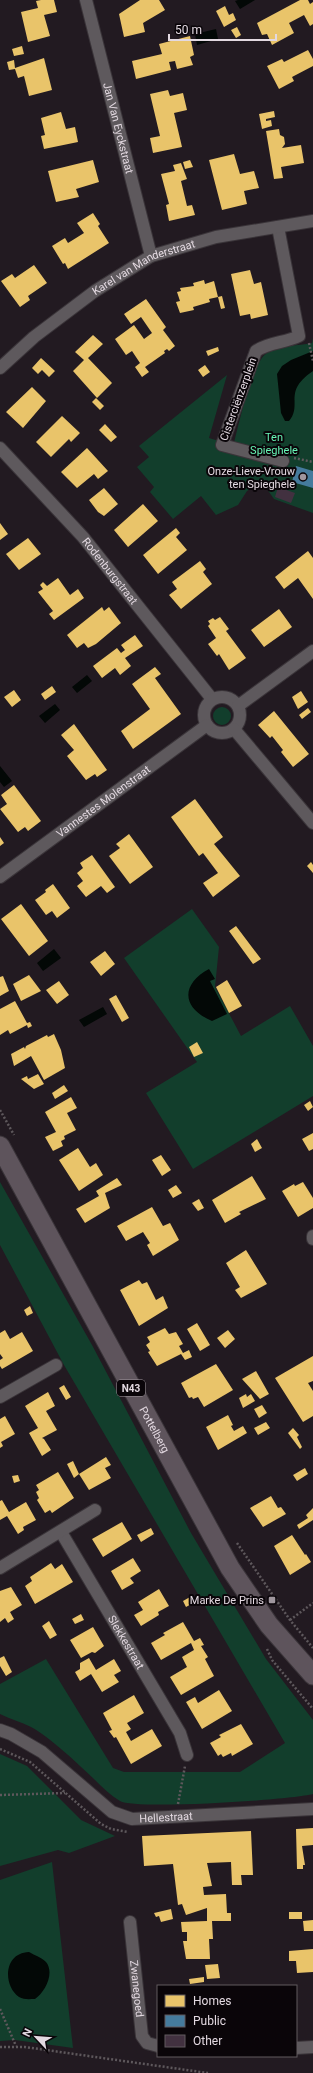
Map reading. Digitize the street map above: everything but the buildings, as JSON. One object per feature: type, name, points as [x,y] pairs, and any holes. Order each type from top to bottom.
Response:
[{"type":"main road","name":"Pottelberg","points":[[0,1146],[230,1568],[269,1625],[313,1675]]},
{"type":"main road","name":"Pottelberg","points":[[269,1625],[277,1645],[313,1691]]},
{"type":"street","name":"Jan Van Eyckstraat","points":[[86,0],[151,256]]},
{"type":"street","name":"Karel van Manderstraat","points":[[0,368],[34,337],[96,291],[151,256],[216,237],[313,221]]},
{"type":"street","name":"Cisterciënzerplein","points":[[278,227],[299,336],[292,339],[265,344],[256,351],[222,445],[283,461]]},
{"type":"street","name":"Rodenburgstraat","points":[[0,448],[83,537],[212,699]]},
{"type":"street","points":[[238,706],[313,650]]},
{"type":"street","points":[[226,697],[238,706],[240,717],[234,729],[224,733],[216,732],[207,725],[204,717],[205,708],[212,699],[226,697]]},
{"type":"street","name":"Vannestes Molenstraat","points":[[0,877],[207,725]]},
{"type":"street","points":[[234,729],[313,823]]},
{"type":"street","points":[[0,1398],[56,1365]]},
{"type":"street","points":[[0,1568],[95,1510]]},
{"type":"street","name":"Slekkestraat","points":[[61,1532],[180,1733],[187,1755]]},
{"type":"street","name":"Hellestraat","points":[[0,1730],[11,1734],[42,1752],[112,1812],[132,1819],[313,1809]]},
{"type":"street","name":"Zwanegoed","points":[[130,1922],[142,2036],[147,2043],[157,2046]]},
{"type":"street","points":[[297,2048],[313,2047]]},
{"type":"path","points":[[310,344],[313,360]]},
{"type":"path","points":[[283,461],[295,458],[313,462]]},
{"type":"path","points":[[313,1603],[290,1620],[313,1648]]},
{"type":"path","points":[[265,1646],[272,1660],[313,1709]]},
{"type":"path","points":[[178,1805],[187,1755]]},
{"type":"path","points":[[0,1795],[65,1793]]},
{"type":"path","points":[[170,1805],[185,1804]]},
{"type":"path","points":[[0,2008],[16,2046]]},
{"type":"path","points":[[0,2047],[16,2046],[208,2073]]},
{"type":"green space","name":"Ten Spieghele","points":[[313,338],[313,513],[274,499],[262,482],[247,491],[238,505],[216,515],[201,496],[173,519],[150,492],[154,487],[137,467],[149,457],[139,446],[227,375],[209,438],[219,441],[232,451],[246,398],[261,359],[267,353],[278,348],[312,343]]},
{"type":"green space","points":[[222,707],[228,710],[231,716],[228,722],[222,725],[216,722],[213,716],[216,710]]},
{"type":"green space","points":[[192,909],[219,947],[215,987],[241,1036],[290,1006],[313,1046],[313,1096],[193,1169],[146,1093],[197,1062],[124,958]]},
{"type":"green space","points":[[0,1182],[92,1345],[191,1533],[266,1659],[313,1720],[313,1794],[275,1799],[214,1803],[154,1805],[132,1804],[120,1801],[106,1791],[39,1731],[0,1714],[0,1684],[46,1659],[113,1768],[124,1772],[240,1772],[285,1743],[64,1365],[0,1245]]},
{"type":"green space","points":[[0,1754],[27,1766],[81,1820],[115,1836],[69,1853],[58,1850],[0,1866]]},
{"type":"green space","points":[[52,1862],[73,2048],[15,2040],[0,2041],[0,1880]]},
{"type":"shaded area","points":[[255,0],[240,9],[235,1]]},
{"type":"shaded area","points":[[216,29],[218,39],[197,45],[195,34]]},
{"type":"shaded area","points":[[313,351],[313,371],[298,385],[295,392],[293,415],[289,421],[285,421],[281,413],[277,374],[282,366],[291,360]]},
{"type":"shaded area","points":[[87,675],[92,681],[77,693],[72,687]]},
{"type":"shaded area","points":[[55,704],[60,710],[45,723],[39,716]]},
{"type":"shaded area","points":[[0,766],[12,781],[4,787],[0,782]]},
{"type":"shaded area","points":[[54,949],[61,958],[43,971],[37,963]]},
{"type":"shaded area","points":[[209,969],[215,979],[210,981],[227,1014],[212,1021],[202,1016],[195,1010],[190,1003],[188,996],[189,989],[193,982]]},
{"type":"shaded area","points":[[103,1007],[107,1014],[84,1027],[79,1020]]},
{"type":"shaded area","points":[[29,1952],[40,1957],[49,1966],[48,1982],[39,1996],[35,1999],[25,1999],[19,1997],[14,1992],[8,1978],[10,1964],[14,1958],[20,1954]]},
{"type":"place","name":"Onze-Lieve-Vrouw ten Spieghele","points":[[303,477]]},
{"type":"place","name":"Marke De Prins","points":[[272,1600]]}]
